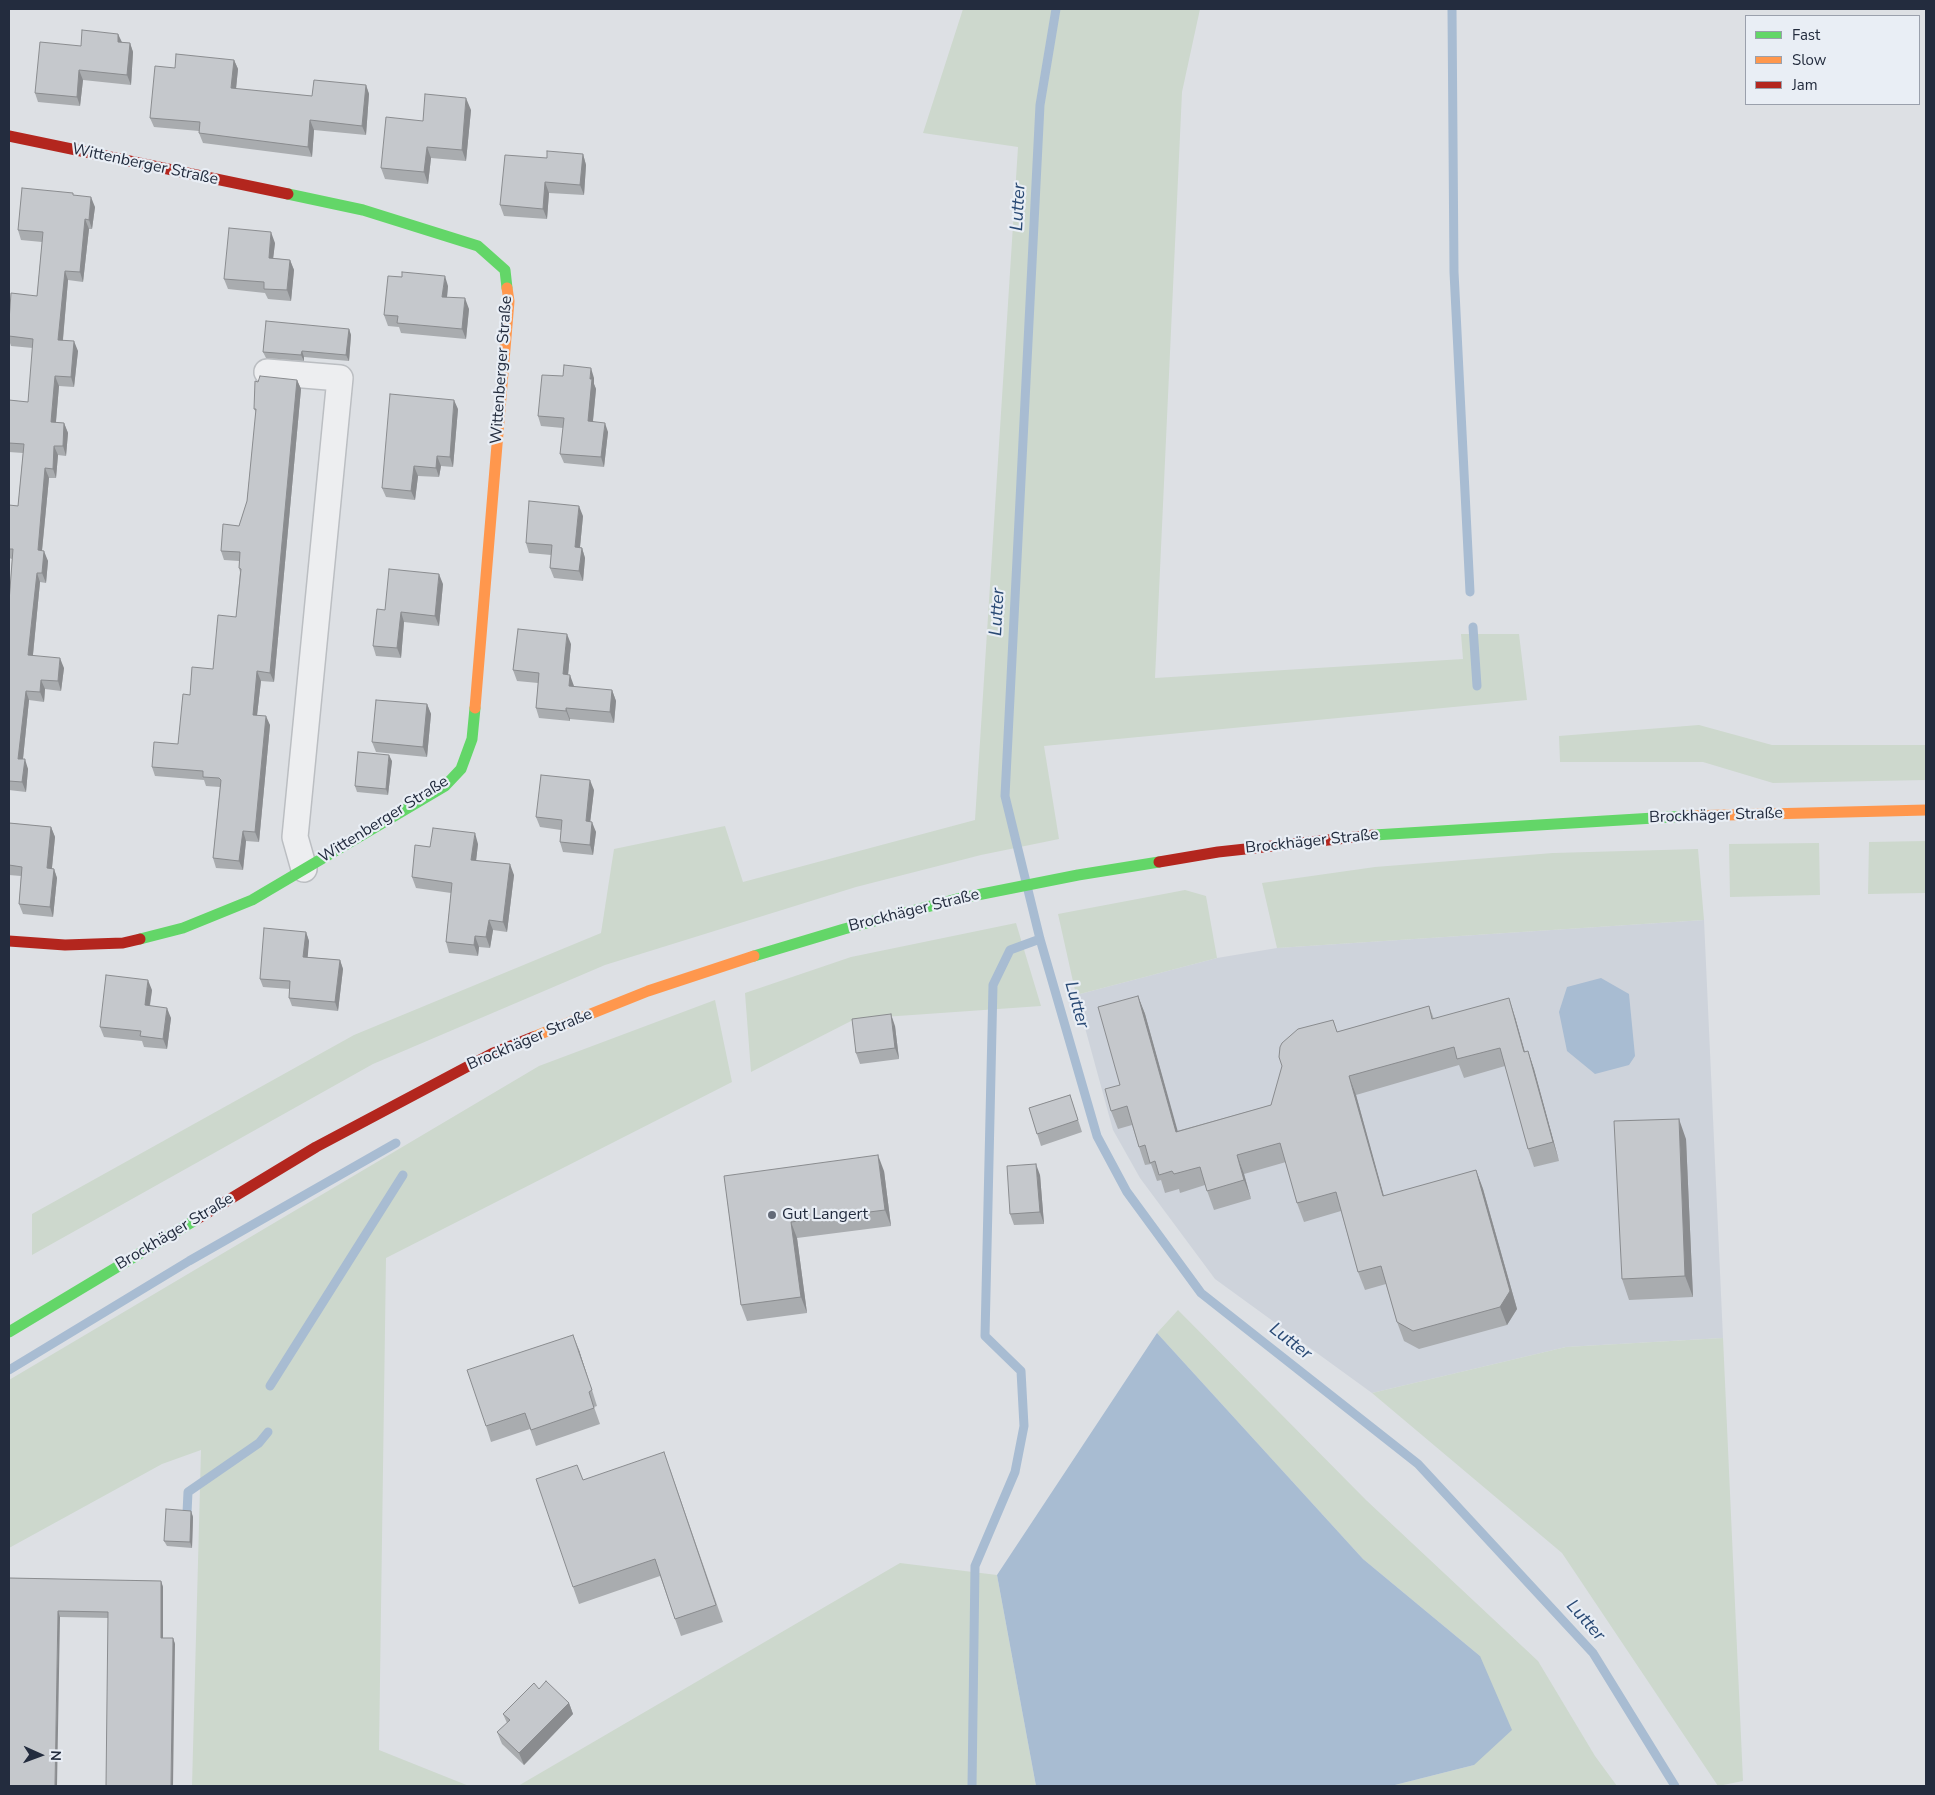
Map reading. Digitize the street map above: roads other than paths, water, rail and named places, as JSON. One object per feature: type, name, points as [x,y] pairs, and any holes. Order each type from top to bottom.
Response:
[{"type":"main road","name":"Wittenberger Straße","points":[[9,136],[363,210],[478,246],[505,270],[509,301],[472,739],[461,769],[445,786],[252,900],[183,928],[123,943],[65,945],[9,941]]},
{"type":"main road","name":"Brockhäger Straße","points":[[9,1332],[316,1147],[493,1053],[648,991],[723,965],[844,929],[956,899],[1078,875],[1218,852],[1372,835],[1549,822],[1926,810]]},
{"type":"street","name":"Wittenberger Straße","points":[[267,372],[340,378],[295,838],[304,869]]},
{"type":"water","points":[[1601,978],[1629,994],[1635,1056],[1629,1065],[1595,1074],[1567,1051],[1559,1012],[1567,987]]},
{"type":"water","points":[[1157,1333],[1363,1559],[1480,1656],[1512,1730],[1474,1765],[1391,1786],[1036,1786],[997,1575]]},
{"type":"waterway","name":"Lutter","points":[[1056,9],[1040,105],[1005,796],[1040,939],[1097,1136],[1127,1192],[1201,1293],[1418,1464],[1593,1653],[1675,1786]]},
{"type":"waterway","points":[[1452,9],[1454,272],[1470,592]]},
{"type":"waterway","points":[[1473,627],[1477,686]]},
{"type":"waterway","points":[[972,1786],[975,1566],[1015,1472],[1024,1426],[1021,1371],[985,1336],[993,985],[1010,950],[1040,939]]},
{"type":"waterway","points":[[9,1370],[189,1261],[396,1143]]},
{"type":"waterway","points":[[270,1386],[403,1175]]},
{"type":"waterway","points":[[187,1513],[188,1492],[259,1443],[268,1432]]},
{"type":"place","name":"Gut Langert","points":[[772,1215]]}]
